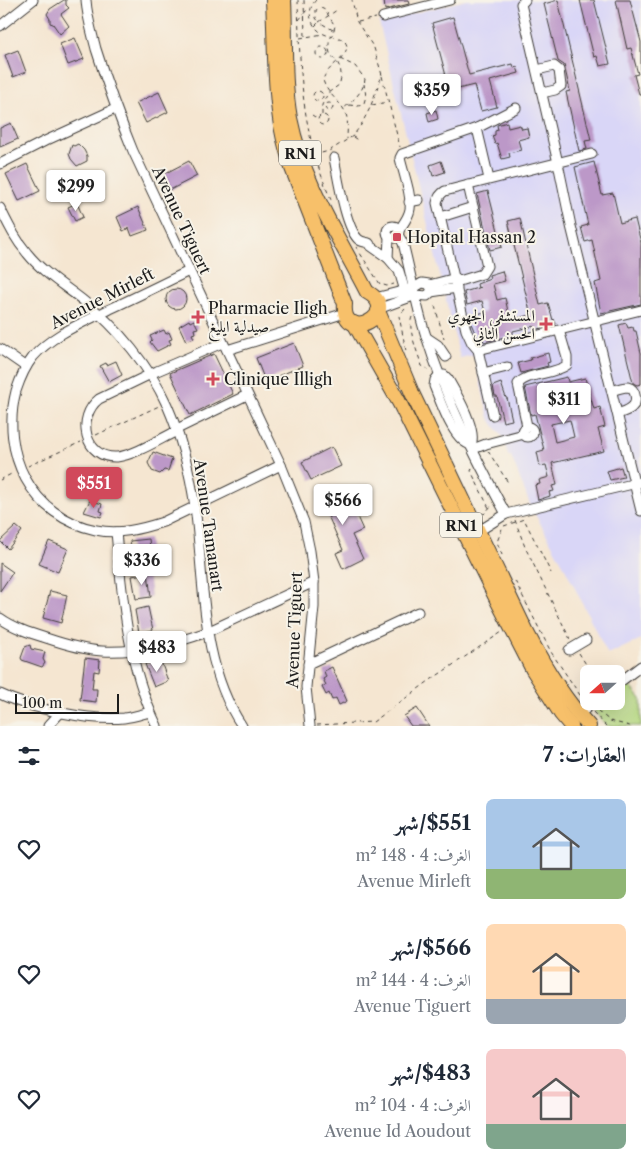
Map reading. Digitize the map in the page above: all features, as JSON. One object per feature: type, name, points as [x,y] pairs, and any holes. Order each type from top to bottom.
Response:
[{"type":"highway","name":"RN1","points":[[273,0],[276,86],[282,132],[292,168],[348,313],[400,402],[533,670],[561,714],[588,726]]},
{"type":"highway","name":"RN1","points":[[284,0],[288,106],[295,140],[307,176],[326,219],[375,303],[412,393],[501,580],[542,663],[575,720]]},
{"type":"highway","points":[[361,291],[375,303],[372,321],[368,323],[358,324],[348,313],[351,294],[361,291]]},
{"type":"street","points":[[0,26],[33,0]]},
{"type":"street","name":"Avenue Tiguert","points":[[80,0],[86,11],[103,72],[133,151],[281,465],[304,522],[314,582],[314,607],[306,687],[310,726]]},
{"type":"street","name":"Avenue Tiguert","points":[[86,0],[86,11]]},
{"type":"street","points":[[383,17],[450,0]]},
{"type":"street","points":[[525,0],[521,4],[558,163],[570,226],[618,414],[638,483],[641,511]]},
{"type":"street","points":[[537,70],[554,66],[559,70],[561,86],[555,90],[542,93]]},
{"type":"street","points":[[0,164],[44,141],[116,108]]},
{"type":"street","points":[[388,258],[396,234],[406,220],[410,209],[400,158],[402,154],[477,128],[516,108]]},
{"type":"street","points":[[477,128],[489,179]]},
{"type":"street","points":[[492,415],[478,350],[468,334],[437,203],[440,195],[445,191],[489,179],[592,154]]},
{"type":"street","points":[[334,158],[348,220],[358,239],[369,243],[388,258],[399,270],[435,360],[439,375],[507,519]]},
{"type":"street","points":[[375,303],[408,295],[425,296],[430,289],[482,274],[487,266],[468,185]]},
{"type":"street","points":[[409,202],[419,200]]},
{"type":"street","points":[[441,217],[474,207]]},
{"type":"street","name":"Avenue Tamanart","points":[[0,208],[11,231],[28,254],[49,275],[100,314],[113,328],[151,374],[166,403],[177,430],[186,461],[195,507],[207,632],[218,676],[227,700],[242,726]]},
{"type":"street","points":[[396,234],[403,243],[408,295]]},
{"type":"street","name":"Avenue Mirleft","points":[[189,271],[57,336],[26,367],[19,381],[9,415],[12,455],[19,471],[43,504],[62,517],[79,526],[116,532],[144,528],[195,507],[281,465]]},
{"type":"street","points":[[478,350],[641,310]]},
{"type":"street","points":[[247,395],[130,453],[118,457],[102,454],[93,448],[88,439],[85,424],[92,406],[99,399],[151,374],[225,346],[348,313]]},
{"type":"street","points":[[472,447],[526,430],[518,384],[524,379],[559,370],[567,365],[567,357],[559,330]]},
{"type":"street","points":[[426,337],[450,356]]},
{"type":"street","points":[[0,350],[26,367]]},
{"type":"street","points":[[435,360],[450,356]]},
{"type":"street","points":[[483,373],[506,367]]},
{"type":"street","points":[[612,391],[628,387],[631,388],[635,395],[636,402],[634,406],[618,414]]},
{"type":"street","points":[[479,531],[531,507],[638,483]]},
{"type":"street","points":[[116,532],[125,618],[136,671],[150,712],[157,726]]},
{"type":"street","points":[[0,618],[29,633],[76,647],[102,651],[132,650],[171,644],[207,632],[314,582]]},
{"type":"street","points":[[308,664],[418,612]]},
{"type":"street","points":[[571,648],[586,640]]},
{"type":"street","points":[[625,678],[638,669],[641,679]]},
{"type":"street","points":[[0,694],[27,704],[61,712],[110,719],[132,717],[150,712]]},
{"type":"street","points":[[575,720],[586,710]]},
{"type":"street","points":[[48,726],[61,712]]},
{"type":"path","points":[[304,0],[305,37]]},
{"type":"path","points":[[316,0],[311,5],[311,20],[323,34]]},
{"type":"path","points":[[352,0],[357,22],[374,48],[402,154]]},
{"type":"path","points":[[322,115],[323,103],[328,93],[336,88],[341,81],[342,75],[337,61],[329,51],[324,47],[317,51],[318,56],[322,59],[327,56],[329,51],[330,36],[334,30],[335,26],[324,10],[318,8],[315,14],[319,22],[334,30]]},
{"type":"path","points":[[299,21],[305,12],[310,9]]},
{"type":"path","points":[[315,26],[336,10]]},
{"type":"path","points":[[357,22],[383,17]]},
{"type":"path","points":[[299,38],[323,34],[342,38],[345,42],[346,50],[340,59],[324,74],[323,80],[328,93],[343,108],[347,117],[347,140]]},
{"type":"path","points":[[340,59],[355,66],[364,79],[366,96],[364,104]]},
{"type":"path","points":[[314,155],[329,151],[353,136],[362,125],[382,75]]},
{"type":"path","points":[[343,108],[356,97],[364,84]]},
{"type":"path","points":[[321,100],[326,105]]},
{"type":"path","points":[[371,105],[388,102]]},
{"type":"path","points":[[349,104],[359,106],[364,104]]},
{"type":"path","points":[[364,104],[370,108]]},
{"type":"path","points":[[312,115],[323,125],[328,122],[327,117],[322,115]]},
{"type":"path","points":[[318,119],[322,115]]},
{"type":"path","points":[[353,136],[359,141]]},
{"type":"path","points":[[408,295],[402,307],[404,306],[405,310],[399,316],[408,356]]},
{"type":"path","points":[[436,306],[446,345],[451,349],[450,356]]},
{"type":"path","points":[[484,451],[488,450],[509,484]]},
{"type":"path","points":[[479,507],[483,514],[492,504],[507,519],[526,547],[571,648],[585,665]]},
{"type":"path","points":[[504,561],[497,542],[507,519]]},
{"type":"path","points":[[507,519],[524,519],[551,573]]},
{"type":"path","points":[[513,578],[550,652],[580,695]]},
{"type":"path","points":[[310,726],[373,722],[510,625]]},
{"type":"path","points":[[592,710],[606,726]]},
{"type":"path","points":[[600,710],[610,721],[630,726]]},
{"type":"shaded area","name":"المستشفى الجهوي الحسن الثاني","points":[[466,0],[641,0],[641,639],[608,655],[563,564],[531,507],[511,456],[508,456],[504,439],[489,418],[474,355],[460,358],[379,22]]},
{"type":"green space","points":[[627,682],[641,699],[641,726],[607,726],[594,711],[625,710],[625,684]]},
{"type":"building","points":[[66,0],[66,5],[69,8],[61,14],[69,26],[60,34],[53,24],[50,23],[47,14],[50,9]]},
{"type":"building","points":[[384,0],[408,0],[409,4],[385,10]]},
{"type":"building","points":[[558,0],[591,140],[585,141],[587,149],[579,151],[566,92],[570,91],[565,69],[564,65],[558,61],[544,4]]},
{"type":"building","points":[[580,0],[594,0],[610,64],[600,66],[597,56],[594,57]]},
{"type":"building","points":[[616,0],[630,0],[641,42],[641,94],[639,94],[634,75],[638,74],[631,48],[627,49]]},
{"type":"building","points":[[453,17],[469,75],[513,64],[514,68],[517,67],[519,73],[490,81],[497,107],[481,111],[474,85],[450,91],[432,23]]},
{"type":"building","points":[[75,38],[84,59],[68,65],[60,44]]},
{"type":"building","points":[[18,50],[26,72],[13,77],[5,55]]},
{"type":"building","points":[[438,83],[442,93],[414,100],[411,89]]},
{"type":"building","points":[[159,92],[168,112],[146,123],[136,103]]},
{"type":"building","points":[[436,110],[438,119],[429,122],[427,113]]},
{"type":"building","points":[[507,122],[508,128],[520,125],[522,129],[527,128],[529,137],[518,140],[521,150],[509,153],[510,157],[502,159],[497,143],[495,144],[492,136],[498,130],[497,125]]},
{"type":"building","points":[[11,123],[18,139],[0,147],[0,128]]},
{"type":"building","points":[[78,144],[84,150],[87,161],[77,166],[69,154],[72,145]]},
{"type":"building","points":[[189,161],[197,176],[170,190],[162,175]]},
{"type":"building","points":[[441,161],[445,172],[433,176],[430,165]]},
{"type":"building","points":[[594,162],[602,195],[613,193],[620,223],[635,219],[641,243],[641,304],[601,313],[595,283],[601,281],[592,240],[585,242],[581,227],[588,225],[575,167]]},
{"type":"building","points":[[27,164],[40,191],[19,201],[6,174]]},
{"type":"building","points":[[488,191],[502,247],[490,250],[477,194]]},
{"type":"building","points":[[77,203],[83,217],[75,221],[68,207]]},
{"type":"building","points":[[138,207],[148,230],[132,236],[129,228],[123,231],[117,217]]},
{"type":"building","points":[[520,218],[540,305],[548,303],[556,324],[534,330],[534,326],[513,331],[513,335],[484,342],[483,339],[478,340],[470,321],[478,319],[477,314],[485,312],[482,301],[467,305],[464,292],[478,288],[477,284],[490,279],[489,275],[502,271],[505,281],[493,284],[497,300],[505,298],[510,320],[531,315],[508,221]]},
{"type":"building","points":[[176,289],[183,292],[186,299],[183,306],[176,309],[169,306],[166,299],[169,292]]},
{"type":"building","points":[[189,320],[190,322],[194,320],[198,328],[194,329],[195,333],[192,334],[194,338],[186,341],[179,326]]},
{"type":"building","points":[[626,323],[628,328],[633,327],[634,331],[636,331],[641,353],[641,384],[637,385],[633,383],[619,325]]},
{"type":"building","points":[[164,330],[166,334],[169,332],[172,339],[169,340],[171,344],[157,351],[150,342],[152,340],[150,336]]},
{"type":"building","points":[[294,343],[303,366],[265,381],[256,358]]},
{"type":"building","points":[[548,353],[550,362],[547,363],[548,366],[521,373],[518,363]]},
{"type":"building","points":[[214,354],[233,394],[190,415],[170,373]]},
{"type":"building","points":[[116,361],[122,375],[109,382],[100,366]]},
{"type":"building","points":[[567,377],[568,382],[585,378],[594,409],[600,407],[605,427],[598,429],[604,451],[552,463],[557,485],[552,486],[554,491],[549,492],[550,496],[538,500],[535,485],[540,484],[539,480],[549,477],[546,465],[540,466],[537,452],[544,450],[535,414],[531,415],[525,387]],"holes":[[[570,420],[574,437],[555,442],[551,424]]]},
{"type":"building","points":[[501,383],[512,420],[503,422],[493,386]]},
{"type":"building","points":[[332,447],[341,466],[311,480],[302,462]]},
{"type":"building","points":[[153,452],[172,459],[168,471],[164,470],[160,474],[152,471],[148,463]]},
{"type":"building","points":[[621,467],[624,477],[610,480],[607,471]]},
{"type":"building","points":[[338,486],[349,510],[353,508],[363,530],[352,535],[363,559],[343,569],[336,553],[343,550],[319,495]]},
{"type":"building","points":[[90,500],[102,504],[100,511],[103,512],[101,517],[84,512]]},
{"type":"building","points":[[16,526],[22,531],[8,549],[0,541]]},
{"type":"building","points":[[149,539],[151,557],[132,558],[130,541]]},
{"type":"building","points":[[49,541],[68,549],[58,572],[39,564]]},
{"type":"building","points":[[0,563],[13,572],[0,591]]},
{"type":"building","points":[[148,573],[151,597],[136,599],[132,576]]},
{"type":"building","points":[[50,591],[67,595],[61,623],[43,618]]},
{"type":"building","points":[[148,607],[153,630],[139,633],[135,610]]},
{"type":"building","points":[[30,645],[31,649],[45,652],[43,659],[45,663],[42,667],[22,660],[25,647]]},
{"type":"building","points":[[85,658],[100,660],[99,672],[94,671],[92,689],[97,689],[96,702],[80,700]]},
{"type":"building","points":[[160,659],[168,681],[154,687],[145,664]]},
{"type":"building","points":[[332,667],[347,701],[339,705],[336,698],[332,700],[329,693],[326,695],[322,687],[326,685],[323,679],[326,677],[324,671]]},
{"type":"building","points":[[417,708],[429,726],[411,726],[404,716]]},
{"type":"place","name":"Hopital Hassan 2","points":[[397,237]]},
{"type":"place","name":"Pharmacie Iligh صيدلية ايليغ","points":[[198,317]]},
{"type":"place","name":"المستشفى الجهوي الحسن الثاني","points":[[546,324]]},
{"type":"place","name":"Clinique Illigh","points":[[213,379]]}]
